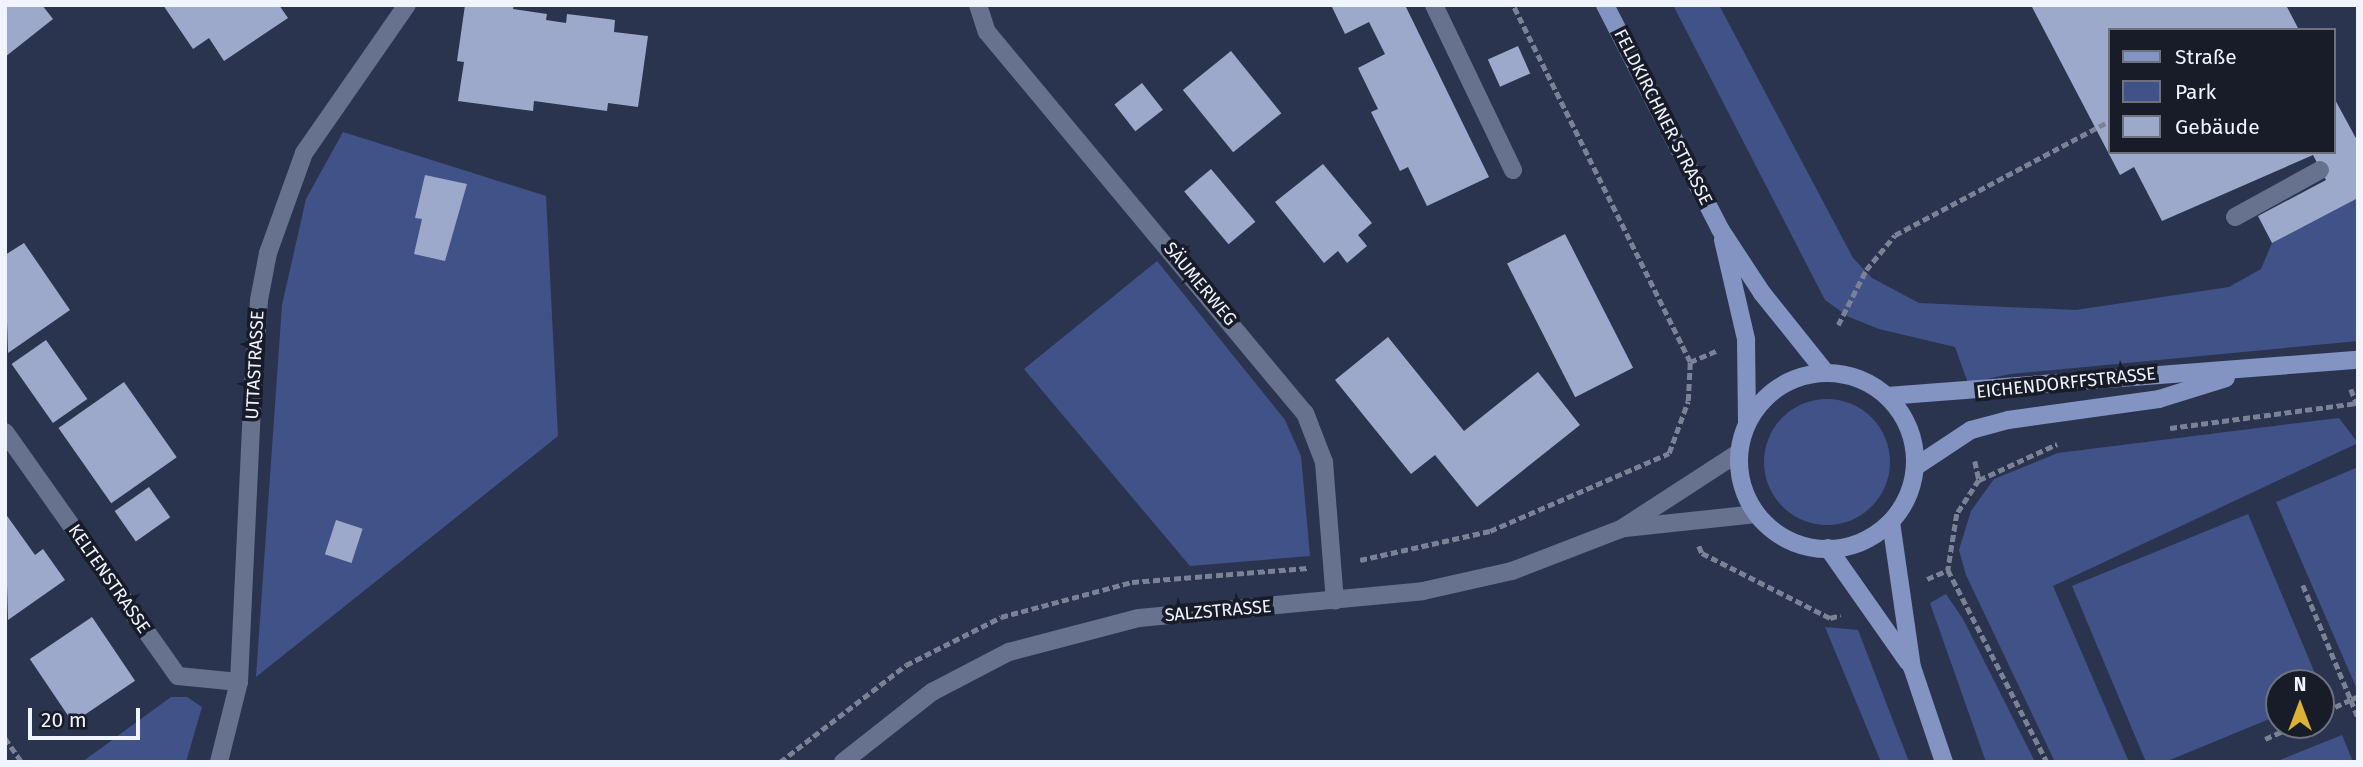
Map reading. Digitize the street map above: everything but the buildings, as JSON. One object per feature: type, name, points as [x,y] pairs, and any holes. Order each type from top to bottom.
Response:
[{"type":"main road","name":"FELDKIRCHNER STRASSE","points":[[1605,5],[1720,229],[1762,293],[1826,373]]},
{"type":"main road","name":"FELDKIRCHNER STRASSE","points":[[1720,229],[1746,339],[1747,422]]},
{"type":"main road","name":"EICHENDORFFSTRASSE","points":[[1887,396],[1963,393],[2148,373],[2246,372],[2358,360]]},
{"type":"main road","name":"EICHENDORFFSTRASSE","points":[[1915,467],[1971,430],[2008,419],[2159,399],[2246,372]]},
{"type":"main road","points":[[1826,373],[1868,383],[1887,396],[1903,416],[1913,441],[1915,467],[1903,506],[1891,522],[1867,540],[1828,548],[1789,541],[1756,514],[1745,495],[1738,453],[1747,422],[1780,386],[1802,376],[1826,373]]},
{"type":"main road","points":[[1891,522],[1912,667],[1944,762]]},
{"type":"main road","points":[[1828,548],[1912,667]]},
{"type":"street","name":"UTTASTRASSE","points":[[219,762],[239,682],[253,384],[259,300],[268,253],[304,153],[407,5]]},
{"type":"street","name":"SÄUMERWEG","points":[[978,5],[987,32],[1305,413],[1324,462],[1335,601]]},
{"type":"street","points":[[1434,5],[1513,170]]},
{"type":"street","points":[[2235,217],[2320,170]]},
{"type":"street","name":"KELTENSTRASSE","points":[[5,432],[178,676],[239,682]]},
{"type":"street","name":"SALZSTRASSE","points":[[843,762],[932,692],[1009,652],[1139,618],[1423,592],[1512,571],[1621,529],[1738,453]]},
{"type":"street","name":"SALZSTRASSE","points":[[1621,529],[1756,514]]},
{"type":"path","points":[[1513,5],[1690,362],[1688,401],[1669,453],[1680,489]]},
{"type":"path","points":[[1838,325],[1866,270],[1895,235],[2108,122]]},
{"type":"path","points":[[2167,428],[2358,403]]},
{"type":"path","points":[[1971,430],[1979,480]]},
{"type":"path","points":[[2047,762],[1948,569],[1957,514],[1979,480],[2071,442]]},
{"type":"path","points":[[780,762],[906,665],[1001,617],[1132,582],[1332,566],[1490,531],[1669,453]]},
{"type":"path","points":[[1690,522],[1702,553],[1830,618],[1869,604]]},
{"type":"path","points":[[1901,591],[1948,569]]},
{"type":"path","points":[[2303,584],[2358,717]]},
{"type":"path","points":[[2335,707],[2358,697]]},
{"type":"path","points":[[5,738],[22,762]]},
{"type":"green space","points":[[1673,5],[1719,5],[1853,258],[1872,278],[1919,303],[2076,310],[2229,287],[2261,269],[2272,243],[2358,198],[2358,341],[2010,374],[1968,383],[1955,347],[1879,329],[1849,317],[1825,300]]},
{"type":"green space","points":[[343,132],[546,196],[558,436],[256,677],[282,305],[306,199]]},
{"type":"green space","points":[[1157,261],[1285,420],[1301,456],[1310,556],[1190,566],[1024,369]]},
{"type":"green space","points":[[1827,399],[1851,404],[1872,417],[1885,438],[1890,462],[1885,486],[1872,507],[1851,520],[1827,525],[1803,520],[1782,507],[1769,486],[1764,462],[1769,438],[1782,417],[1803,404]]},
{"type":"green space","points":[[2339,418],[2358,443],[2053,586],[2129,762],[2055,762],[1966,575],[1959,550],[1971,511],[1994,479],[2058,453]]},
{"type":"green space","points":[[2358,467],[2358,686],[2356,687],[2276,502]]},
{"type":"green space","points":[[2248,514],[2313,669],[2265,669],[2265,721],[2165,762],[2146,762],[2072,586]]},
{"type":"green space","points":[[1946,594],[1963,619],[2035,762],[1986,762],[1930,603]]},
{"type":"green space","points":[[1825,627],[1858,630],[1909,762],[1881,762]]},
{"type":"green space","points":[[171,697],[187,697],[202,707],[186,762],[82,762]]},
{"type":"green space","points":[[2342,735],[2353,762],[2275,762],[2335,739]]}]
